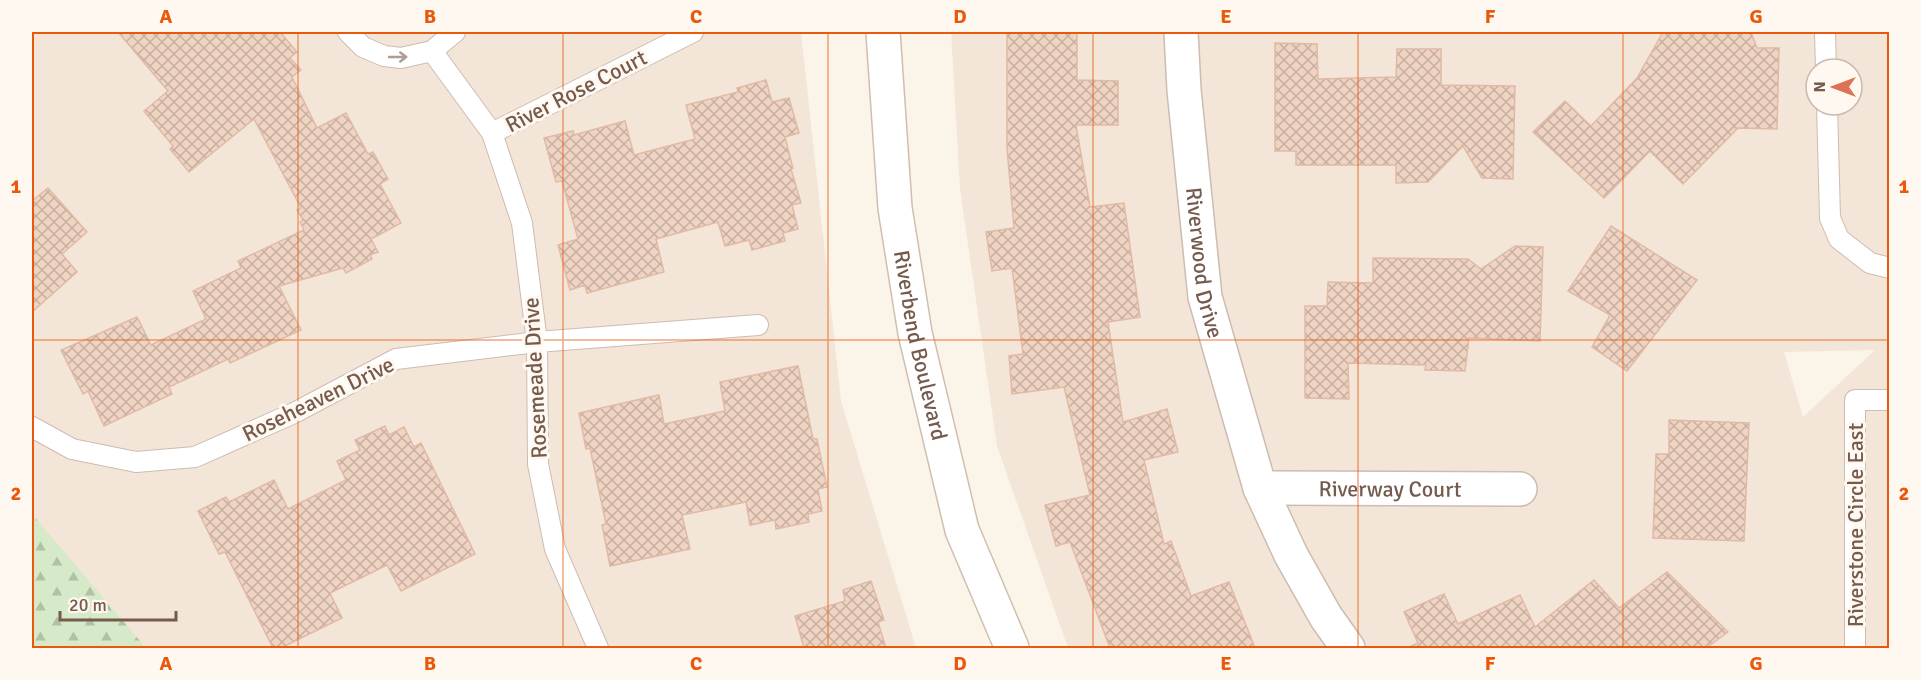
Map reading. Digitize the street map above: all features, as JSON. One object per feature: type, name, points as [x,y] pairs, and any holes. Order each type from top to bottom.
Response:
[{"type":"street","name":"Riverbend Boulevard","points":[[883,32],[895,208],[915,333],[962,530],[1012,648]]},
{"type":"street","name":"Riverwood Drive","points":[[1181,32],[1184,90],[1205,297],[1260,488],[1291,555],[1326,617],[1348,648]]},
{"type":"street","name":"Riverway Court","points":[[1260,488],[1520,489]]},
{"type":"lane","points":[[348,32],[363,46],[384,56],[401,58],[432,51],[455,32]]},
{"type":"lane","name":"River Rose Court","points":[[492,133],[693,32]]},
{"type":"lane","points":[[1825,32],[1826,57]]},
{"type":"lane","name":"Rosemeade Drive","points":[[432,51],[492,133],[522,223],[537,342],[538,464],[555,549],[598,648]]},
{"type":"lane","points":[[1827,117],[1830,219],[1839,238],[1870,263],[1890,268]]},
{"type":"lane","name":"Roseheaven Drive","points":[[32,427],[72,449],[136,462],[195,457],[294,413],[396,359],[537,342],[758,325]]},
{"type":"lane","name":"Riverstone Circle East","points":[[1855,648],[1855,400],[1890,400]]},
{"type":"shaded area","points":[[32,32],[801,32],[841,401],[916,648],[142,648],[32,519]]},
{"type":"shaded area","points":[[951,32],[1889,32],[1889,648],[1068,648],[997,446],[960,189]],"holes":[[[1874,351],[1803,417],[1784,352]]]},
{"type":"green space","points":[[32,514],[146,648],[32,648]]},
{"type":"building","points":[[118,32],[280,32],[297,52],[290,58],[301,70],[292,77],[317,128],[346,113],[368,154],[373,152],[388,179],[380,184],[401,223],[371,239],[378,252],[370,255],[372,259],[346,273],[343,268],[279,286],[301,330],[230,363],[228,359],[169,387],[172,394],[104,426],[88,391],[83,394],[61,350],[137,317],[151,345],[206,319],[193,291],[241,268],[238,261],[304,230],[300,222],[303,220],[297,210],[301,208],[254,119],[189,172],[170,149],[173,146],[144,111],[168,91]]},
{"type":"building","points":[[1663,32],[1751,32],[1757,48],[1779,48],[1777,129],[1738,128],[1683,184],[1650,151],[1604,198],[1533,132],[1565,101],[1591,126],[1637,78]]},
{"type":"building","points":[[1007,33],[1077,33],[1077,80],[1118,81],[1118,125],[1076,125],[1090,207],[1124,203],[1140,317],[1108,322],[1123,422],[1167,409],[1178,452],[1144,460],[1164,544],[1171,541],[1191,596],[1229,582],[1255,648],[1110,648],[1070,542],[1056,546],[1045,505],[1090,495],[1064,387],[1012,394],[1009,356],[1023,354],[1012,268],[992,271],[986,232],[1014,228],[1007,148]]},
{"type":"building","points":[[1275,43],[1317,44],[1318,79],[1396,77],[1397,49],[1441,49],[1441,85],[1515,86],[1513,179],[1482,178],[1463,146],[1428,182],[1396,183],[1396,165],[1296,165],[1296,151],[1275,151]]},
{"type":"building","points":[[766,80],[772,102],[789,98],[799,133],[785,137],[801,203],[792,205],[798,229],[783,233],[785,241],[752,250],[749,240],[725,246],[718,222],[656,239],[664,272],[587,293],[585,285],[570,290],[558,245],[578,239],[562,181],[556,182],[544,138],[573,131],[574,135],[625,121],[634,155],[695,139],[686,105],[738,92],[737,88]]},
{"type":"building","points":[[48,188],[87,232],[62,254],[77,272],[32,312],[32,201]]},
{"type":"building","points":[[1611,226],[1697,280],[1627,371],[1592,347],[1610,315],[1568,291]]},
{"type":"building","points":[[1515,246],[1543,247],[1540,341],[1469,338],[1465,371],[1425,370],[1426,365],[1348,363],[1349,399],[1305,398],[1305,306],[1327,306],[1328,282],[1373,283],[1373,258],[1468,259],[1481,269]]},
{"type":"building","points":[[798,366],[813,439],[817,439],[827,487],[818,489],[822,511],[808,514],[809,522],[776,529],[775,520],[750,525],[746,502],[682,515],[690,549],[610,566],[602,525],[606,524],[590,448],[586,449],[579,413],[659,395],[664,424],[725,411],[720,382]]},
{"type":"building","points":[[1669,420],[1749,423],[1744,541],[1653,538],[1656,454],[1669,454]]},
{"type":"building","points":[[385,426],[389,435],[404,427],[414,447],[421,443],[475,554],[401,591],[387,565],[330,593],[342,618],[281,648],[273,648],[225,552],[219,554],[198,511],[226,497],[229,502],[274,480],[288,509],[346,480],[337,461],[360,450],[355,440]]},
{"type":"building","points":[[1667,572],[1728,632],[1706,648],[1407,648],[1418,643],[1404,612],[1444,594],[1458,624],[1520,595],[1535,627],[1594,580],[1619,608]]},
{"type":"building","points":[[871,581],[884,620],[878,622],[886,648],[804,648],[795,616],[845,601],[843,590]]}]
